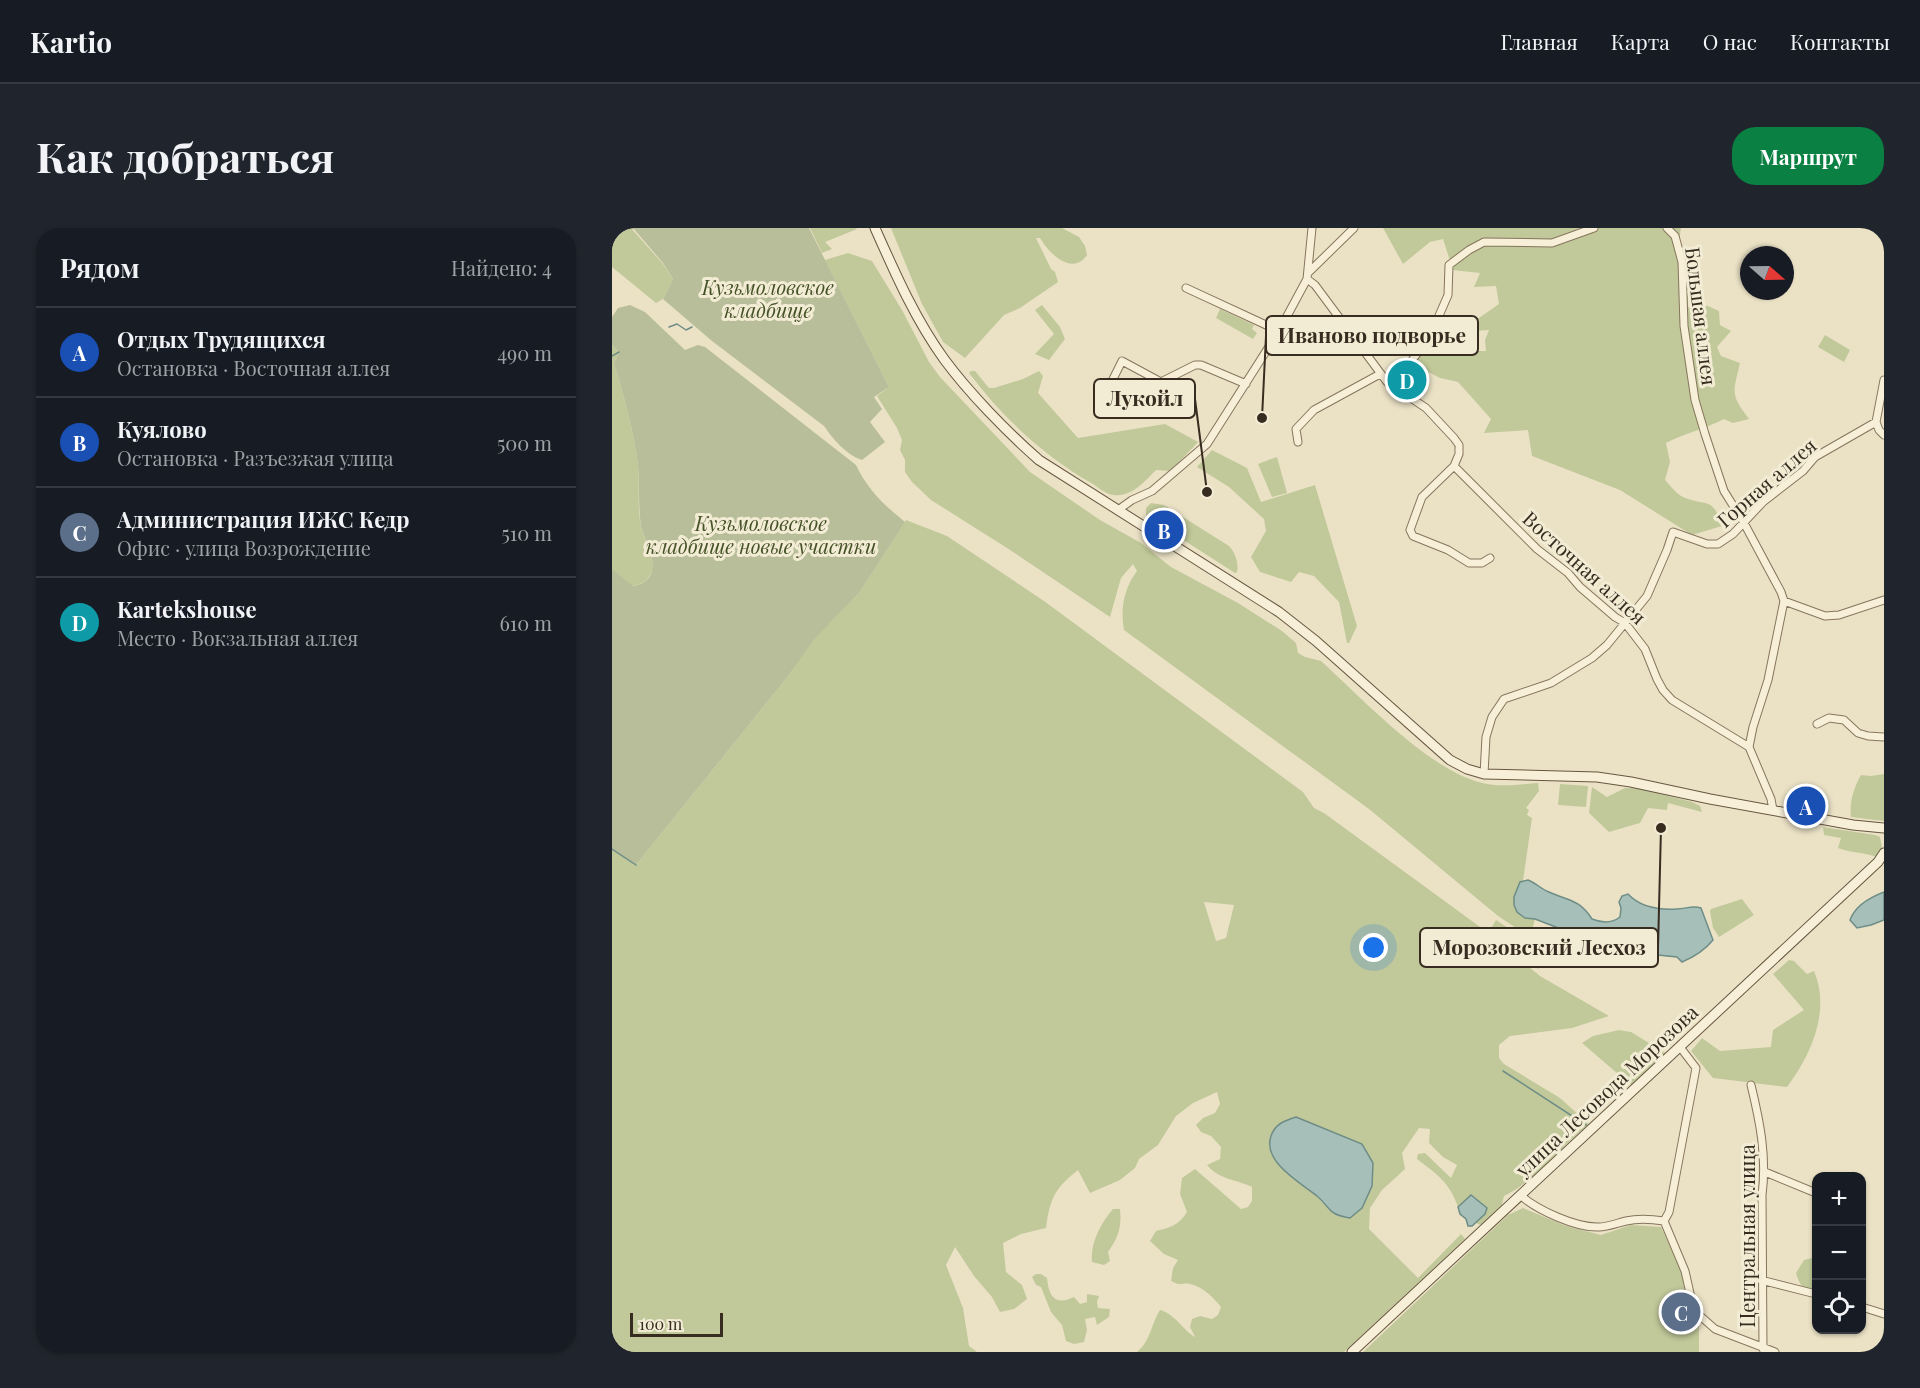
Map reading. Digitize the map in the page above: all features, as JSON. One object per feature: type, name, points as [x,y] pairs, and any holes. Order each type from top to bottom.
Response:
[{"type":"main road","points":[[875,228],[900,283],[950,367],[1033,455],[1279,612],[1316,641],[1441,753],[1467,769],[1484,774],[1614,779],[1853,825],[1884,828]]},
{"type":"main road","name":"улица Лесовода Морозова","points":[[1352,1352],[1884,854]]},
{"type":"street","points":[[1312,228],[1308,276],[1380,374],[1426,408],[1459,445],[1459,454],[1454,466],[1422,497],[1410,530],[1413,536],[1448,550],[1469,563],[1482,563],[1490,558]]},
{"type":"street","points":[[1118,510],[1132,500],[1152,491],[1206,445],[1279,331],[1308,276],[1354,228]]},
{"type":"street","points":[[1390,383],[1408,366],[1431,333],[1448,295],[1449,265],[1462,255],[1484,242],[1552,243],[1594,228]]},
{"type":"street","name":"Большая аллея","points":[[1666,228],[1675,236],[1682,262],[1684,326],[1695,400],[1724,491],[1744,523],[1781,592],[1784,602]]},
{"type":"street","points":[[1186,288],[1279,331]]},
{"type":"street","points":[[1101,403],[1122,361],[1161,382],[1195,365],[1201,365],[1246,384]]},
{"type":"street","points":[[1298,442],[1296,429],[1314,410],[1380,374]]},
{"type":"street","points":[[1884,380],[1876,422],[1884,435]]},
{"type":"street","name":"Горная аллея","points":[[1484,774],[1486,737],[1492,717],[1504,699],[1551,683],[1577,668],[1607,645],[1647,596],[1673,532],[1707,544],[1718,543],[1733,534],[1763,502],[1797,476],[1815,457],[1876,422]]},
{"type":"street","name":"Восточная аллея","points":[[1454,466],[1537,549],[1568,573],[1580,587],[1614,617],[1625,623],[1645,649],[1657,679],[1672,699],[1749,747]]},
{"type":"street","points":[[1773,810],[1771,799],[1749,747],[1768,680],[1784,602],[1825,616],[1839,615],[1884,600]]},
{"type":"street","points":[[1816,724],[1829,718],[1844,720],[1858,733],[1884,737]]},
{"type":"street","points":[[1664,1221],[1669,1212],[1696,1068],[1680,1047]]},
{"type":"street","name":"Центральная улица","points":[[1751,1085],[1761,1124],[1765,1172],[1762,1195],[1761,1280],[1763,1350]]},
{"type":"street","points":[[1765,1172],[1812,1191]]},
{"type":"street","points":[[1521,1195],[1540,1209],[1582,1225],[1609,1226],[1639,1219],[1664,1221]]},
{"type":"street","points":[[1664,1221],[1685,1272],[1692,1302],[1698,1314],[1715,1329],[1763,1350],[1774,1352]]},
{"type":"street","points":[[1761,1280],[1812,1293]]},
{"type":"street","points":[[1866,1308],[1884,1314]]},
{"type":"green space","points":[[612,228],[631,228],[663,264],[673,279],[663,299],[656,303],[612,267]]},
{"type":"green space","name":"Кузьмоловское кладбище","points":[[633,228],[809,228],[889,387],[874,397],[882,409],[870,422],[885,442],[862,460],[850,454],[824,426],[712,341],[663,299],[673,279],[663,263]]},
{"type":"green space","points":[[810,228],[857,229],[825,242],[832,249],[822,253]]},
{"type":"green space","points":[[891,228],[1062,228],[1079,237],[1085,246],[1087,255],[1074,264],[1068,263],[1054,255],[1040,238],[1036,238],[1058,282],[1020,308],[1004,315],[965,358],[943,342],[922,304]]},
{"type":"green space","points":[[1383,228],[1681,228],[1679,240],[1688,281],[1688,307],[1708,306],[1719,311],[1720,325],[1731,331],[1717,347],[1721,356],[1740,363],[1735,393],[1749,419],[1733,423],[1724,419],[1666,443],[1670,462],[1665,480],[1680,496],[1712,506],[1722,526],[1692,535],[1620,490],[1532,456],[1528,430],[1484,433],[1491,419],[1458,382],[1440,378],[1413,364],[1425,344],[1439,347],[1450,342],[1477,351],[1486,351],[1485,340],[1489,330],[1461,332],[1453,322],[1479,318],[1499,304],[1496,286],[1474,287],[1480,273],[1453,270],[1443,239],[1430,242],[1403,264]]},
{"type":"green space","points":[[848,253],[872,261],[902,310],[929,362],[940,377],[1030,472],[1100,520],[1141,543],[1171,567],[1238,603],[1282,631],[1296,643],[1298,653],[1321,661],[1399,733],[1444,766],[1466,778],[1487,784],[1538,783],[1539,791],[1526,808],[1529,810],[1527,815],[1532,818],[1523,881],[1518,886],[1515,900],[1517,912],[1535,919],[1530,938],[1550,955],[1538,969],[1490,930],[1496,920],[1526,940],[1530,937],[1498,916],[1369,809],[1124,630],[1124,599],[1137,571],[1133,564],[1121,578],[1110,617],[931,500],[912,482],[905,472],[905,460],[900,450],[902,440],[877,396],[889,387],[825,260]]},
{"type":"green space","name":"Кузьмоловское кладбище новые участки","points":[[630,305],[645,312],[685,350],[698,345],[705,347],[856,465],[865,482],[877,496],[905,522],[859,593],[815,638],[789,675],[636,865],[612,849],[612,569],[633,586],[648,579],[653,564],[641,526],[638,466],[634,440],[614,363],[619,352],[612,345],[612,317],[618,308]]},
{"type":"green space","points":[[1042,305],[1060,327],[1065,339],[1049,360],[1035,354],[1054,334],[1035,310]]},
{"type":"green space","points":[[1220,309],[1254,325],[1252,329],[1257,333],[1253,339],[1216,318]]},
{"type":"green space","points":[[1825,335],[1850,350],[1844,362],[1818,347]]},
{"type":"green space","points":[[612,345],[619,352],[614,363],[634,440],[638,466],[640,519],[653,564],[651,574],[647,579],[632,586],[612,569]]},
{"type":"green space","points":[[975,371],[989,388],[994,388],[1023,379],[1039,371],[1043,376],[1038,393],[1078,438],[1165,424],[1198,442],[1171,471],[1156,470],[1132,491],[1120,495],[1109,494],[1075,473],[1025,435],[982,390],[969,373]]},
{"type":"green space","points":[[1212,450],[1247,468],[1261,502],[1315,485],[1357,626],[1349,643],[1347,643],[1339,602],[1314,576],[1299,572],[1291,582],[1260,572],[1251,557],[1266,531],[1264,519],[1229,487],[1197,467]]},
{"type":"green space","points":[[1277,457],[1287,493],[1272,497],[1258,464]]},
{"type":"green space","points":[[1151,503],[1164,505],[1229,546],[1236,558],[1237,572],[1235,573],[1146,516],[1146,508]]},
{"type":"green space","points":[[906,520],[947,536],[1044,601],[1303,792],[1314,808],[1487,932],[1540,976],[1609,1016],[1572,1028],[1510,1036],[1499,1045],[1499,1058],[1504,1064],[1560,1098],[1589,1124],[1532,1177],[1504,1196],[1501,1208],[1482,1225],[1477,1224],[1477,1220],[1485,1214],[1487,1208],[1471,1195],[1458,1207],[1447,1185],[1417,1159],[1418,1154],[1425,1153],[1451,1178],[1457,1165],[1443,1157],[1429,1143],[1430,1129],[1419,1128],[1402,1153],[1405,1169],[1382,1190],[1370,1208],[1369,1229],[1418,1278],[1461,1234],[1465,1239],[1344,1352],[1137,1352],[1148,1338],[1160,1310],[1170,1315],[1195,1337],[1190,1327],[1192,1319],[1200,1316],[1212,1319],[1218,1315],[1221,1307],[1199,1287],[1171,1281],[1173,1268],[1178,1260],[1164,1254],[1150,1241],[1156,1231],[1174,1225],[1187,1212],[1180,1194],[1182,1178],[1195,1169],[1241,1209],[1248,1207],[1252,1201],[1252,1187],[1222,1176],[1207,1165],[1220,1159],[1221,1147],[1211,1136],[1201,1132],[1196,1125],[1203,1118],[1215,1113],[1220,1104],[1217,1092],[1193,1103],[1176,1116],[1158,1145],[1139,1159],[1135,1168],[1120,1180],[1090,1193],[1078,1170],[1058,1189],[1049,1209],[1046,1228],[1021,1234],[1003,1243],[1006,1272],[1022,1285],[1027,1299],[1014,1309],[1000,1312],[992,1297],[974,1276],[955,1247],[946,1265],[963,1308],[969,1346],[977,1352],[612,1352],[612,849],[636,865],[789,675],[815,637],[859,593]],"holes":[[[1204,902],[1234,905],[1226,938],[1216,941]],[[1342,1137],[1362,1144],[1372,1186],[1362,1208],[1355,1213],[1329,1210],[1316,1195],[1297,1181]]]},
{"type":"green space","points":[[1884,774],[1884,821],[1851,817],[1853,795],[1861,775]]},
{"type":"green space","points":[[1560,784],[1588,786],[1586,807],[1558,805]]},
{"type":"green space","points":[[1592,787],[1607,797],[1625,788],[1637,788],[1692,802],[1700,806],[1702,812],[1668,803],[1667,810],[1648,808],[1640,823],[1609,832],[1589,813]]},
{"type":"green space","points":[[1823,827],[1875,835],[1880,837],[1882,847],[1877,857],[1843,850],[1838,848],[1841,838],[1824,835]]},
{"type":"green space","points":[[1742,899],[1754,915],[1719,937],[1713,928],[1711,909]]},
{"type":"green space","points":[[1789,960],[1794,961],[1807,974],[1814,971],[1819,986],[1820,1002],[1816,1032],[1811,1047],[1796,1074],[1787,1087],[1713,1078],[1691,1051],[1702,1038],[1720,1051],[1771,1047],[1773,1030],[1804,1010],[1773,974]]},
{"type":"green space","points":[[1619,1030],[1631,1032],[1667,1054],[1632,1086],[1582,1043],[1593,1036]]},
{"type":"green space","points":[[1523,1208],[1566,1226],[1601,1235],[1631,1225],[1661,1227],[1682,1271],[1688,1317],[1699,1324],[1699,1352],[1363,1352],[1508,1215]]},
{"type":"green space","points":[[1113,1209],[1120,1209],[1120,1227],[1108,1252],[1110,1261],[1104,1265],[1092,1262],[1097,1234]]},
{"type":"green space","points":[[1812,1258],[1812,1290],[1802,1286],[1796,1273],[1804,1260]]},
{"type":"green space","points":[[1036,1274],[1047,1278],[1051,1295],[1058,1300],[1074,1297],[1080,1304],[1087,1302],[1087,1294],[1099,1296],[1098,1308],[1110,1309],[1109,1317],[1097,1325],[1095,1317],[1085,1319],[1087,1330],[1084,1342],[1074,1344],[1066,1341],[1062,1325],[1051,1312],[1041,1287],[1036,1285],[1032,1277]]},
{"type":"water","points":[[1528,880],[1546,891],[1573,901],[1592,919],[1603,922],[1610,922],[1620,917],[1619,902],[1622,896],[1628,894],[1644,905],[1657,908],[1701,908],[1713,940],[1699,953],[1682,962],[1677,957],[1658,955],[1652,946],[1647,948],[1587,947],[1568,937],[1561,929],[1535,919],[1525,918],[1517,912],[1514,897],[1520,882]]},
{"type":"water","points":[[1884,892],[1884,920],[1857,928],[1850,920],[1852,915],[1869,899]]},
{"type":"water","points":[[1296,1117],[1362,1144],[1373,1163],[1372,1186],[1362,1208],[1350,1218],[1337,1215],[1330,1210],[1317,1196],[1285,1171],[1272,1155],[1270,1146],[1273,1132],[1280,1124]]},
{"type":"water","points":[[1471,1195],[1487,1208],[1485,1214],[1472,1226],[1468,1226],[1458,1207]]},
{"type":"waterway","points":[[669,327],[677,324],[686,330],[692,327]]},
{"type":"waterway","points":[[612,356],[619,352]]},
{"type":"waterway","points":[[612,849],[636,865]]},
{"type":"waterway","points":[[1503,1071],[1586,1125]]},
{"type":"place","name":"Kartekshouse","points":[[1407,380]]},
{"type":"place","name":"Иваново подворье","points":[[1262,418]]},
{"type":"place","name":"Лукойл","points":[[1207,492]]},
{"type":"place","name":"Куялово","points":[[1164,530]]},
{"type":"place","name":"Отдых Трудящихся","points":[[1806,806]]},
{"type":"place","name":"Морозовский Лесхоз","points":[[1661,828]]},
{"type":"place","name":"Администрация ИЖС Кедр","points":[[1681,1312]]}]
